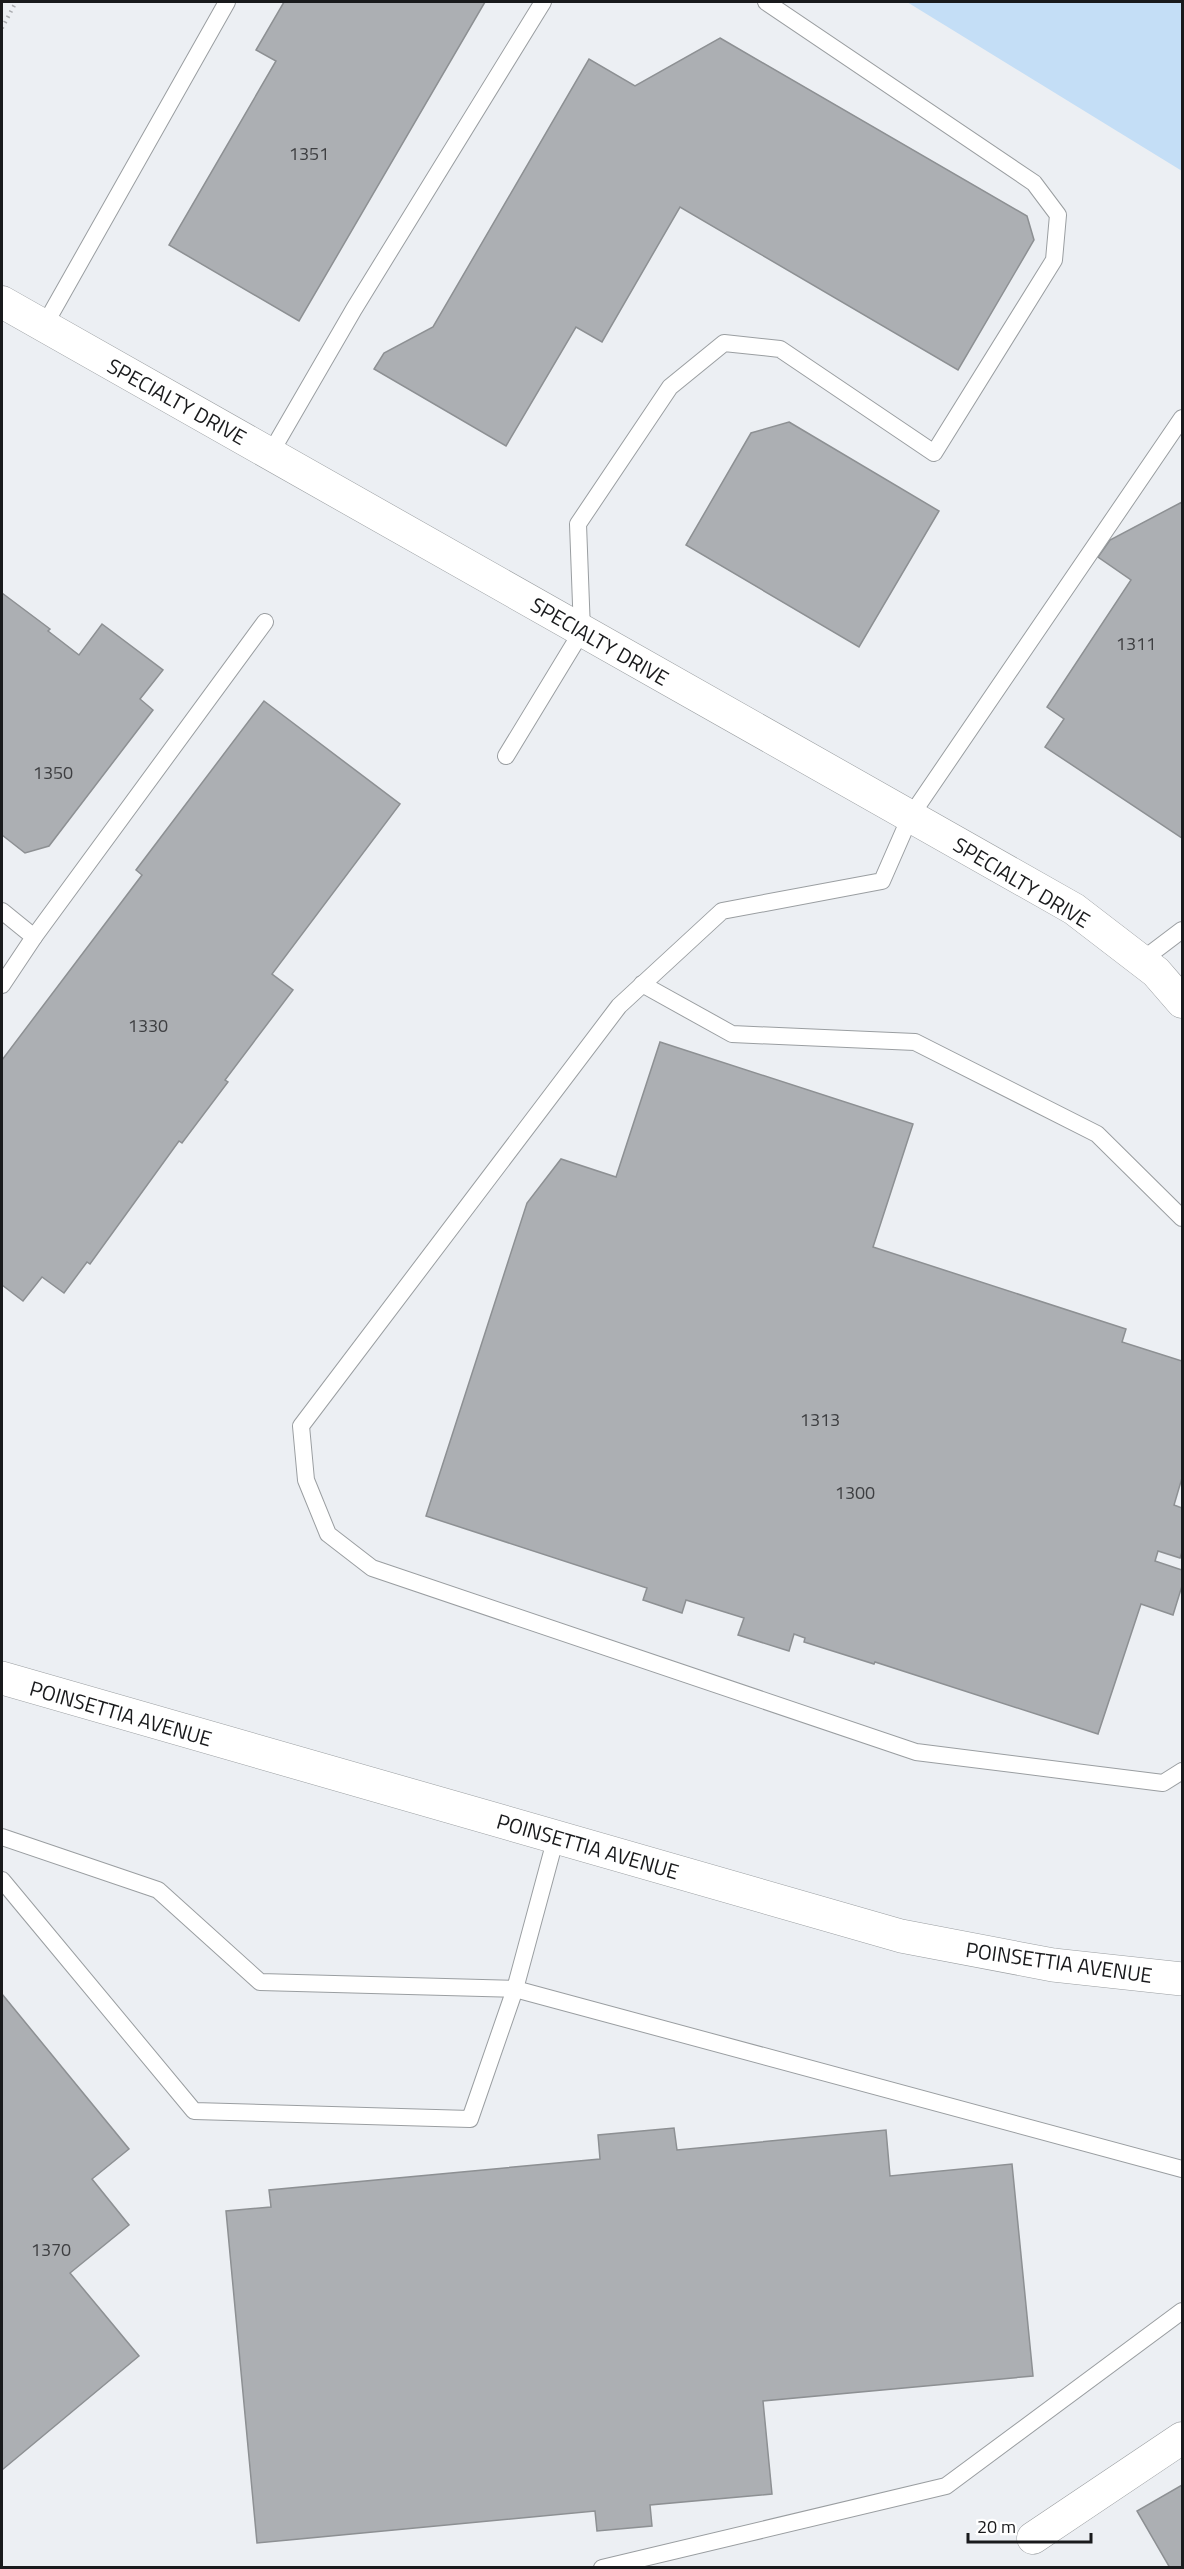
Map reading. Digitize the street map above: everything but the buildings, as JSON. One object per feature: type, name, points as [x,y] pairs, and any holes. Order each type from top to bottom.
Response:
[{"type":"main road","name":"POINSETTIA AVENUE","points":[[2,1678],[901,1936],[1053,1965],[1182,1979]]},
{"type":"street","name":"SPECIALTY DRIVE","points":[[2,302],[1074,909],[1156,972],[1182,1002]]},
{"type":"street","points":[[1033,2538],[1182,2438]]},
{"type":"lane","points":[[44,326],[227,2]]},
{"type":"lane","points":[[270,454],[354,309],[543,2]]},
{"type":"lane","points":[[506,756],[582,631],[578,524],[670,387],[724,342],[780,349],[934,453],[1054,260],[1058,215],[1034,183],[766,2]]},
{"type":"lane","points":[[1182,418],[910,817],[882,881],[722,911],[642,984],[619,1006],[301,1426],[306,1480],[328,1534],[372,1568],[916,1752],[1163,1783],[1182,1771]]},
{"type":"lane","points":[[2,985],[34,937],[265,622]]},
{"type":"lane","points":[[2,911],[34,937]]},
{"type":"lane","points":[[1141,962],[1182,930]]},
{"type":"lane","points":[[642,984],[732,1034],[915,1042],[1097,1134],[1182,1218]]},
{"type":"lane","points":[[2,1837],[158,1890],[260,1982],[515,1989],[1182,2169]]},
{"type":"lane","points":[[2,1880],[194,2111],[470,2119],[515,1989],[556,1837]]},
{"type":"lane","points":[[602,2568],[946,2486],[1182,2311]]},
{"type":"path","points":[[2,28],[16,2]]},
{"type":"shaded area","points":[[907,2],[1182,2],[1182,171]]}]
